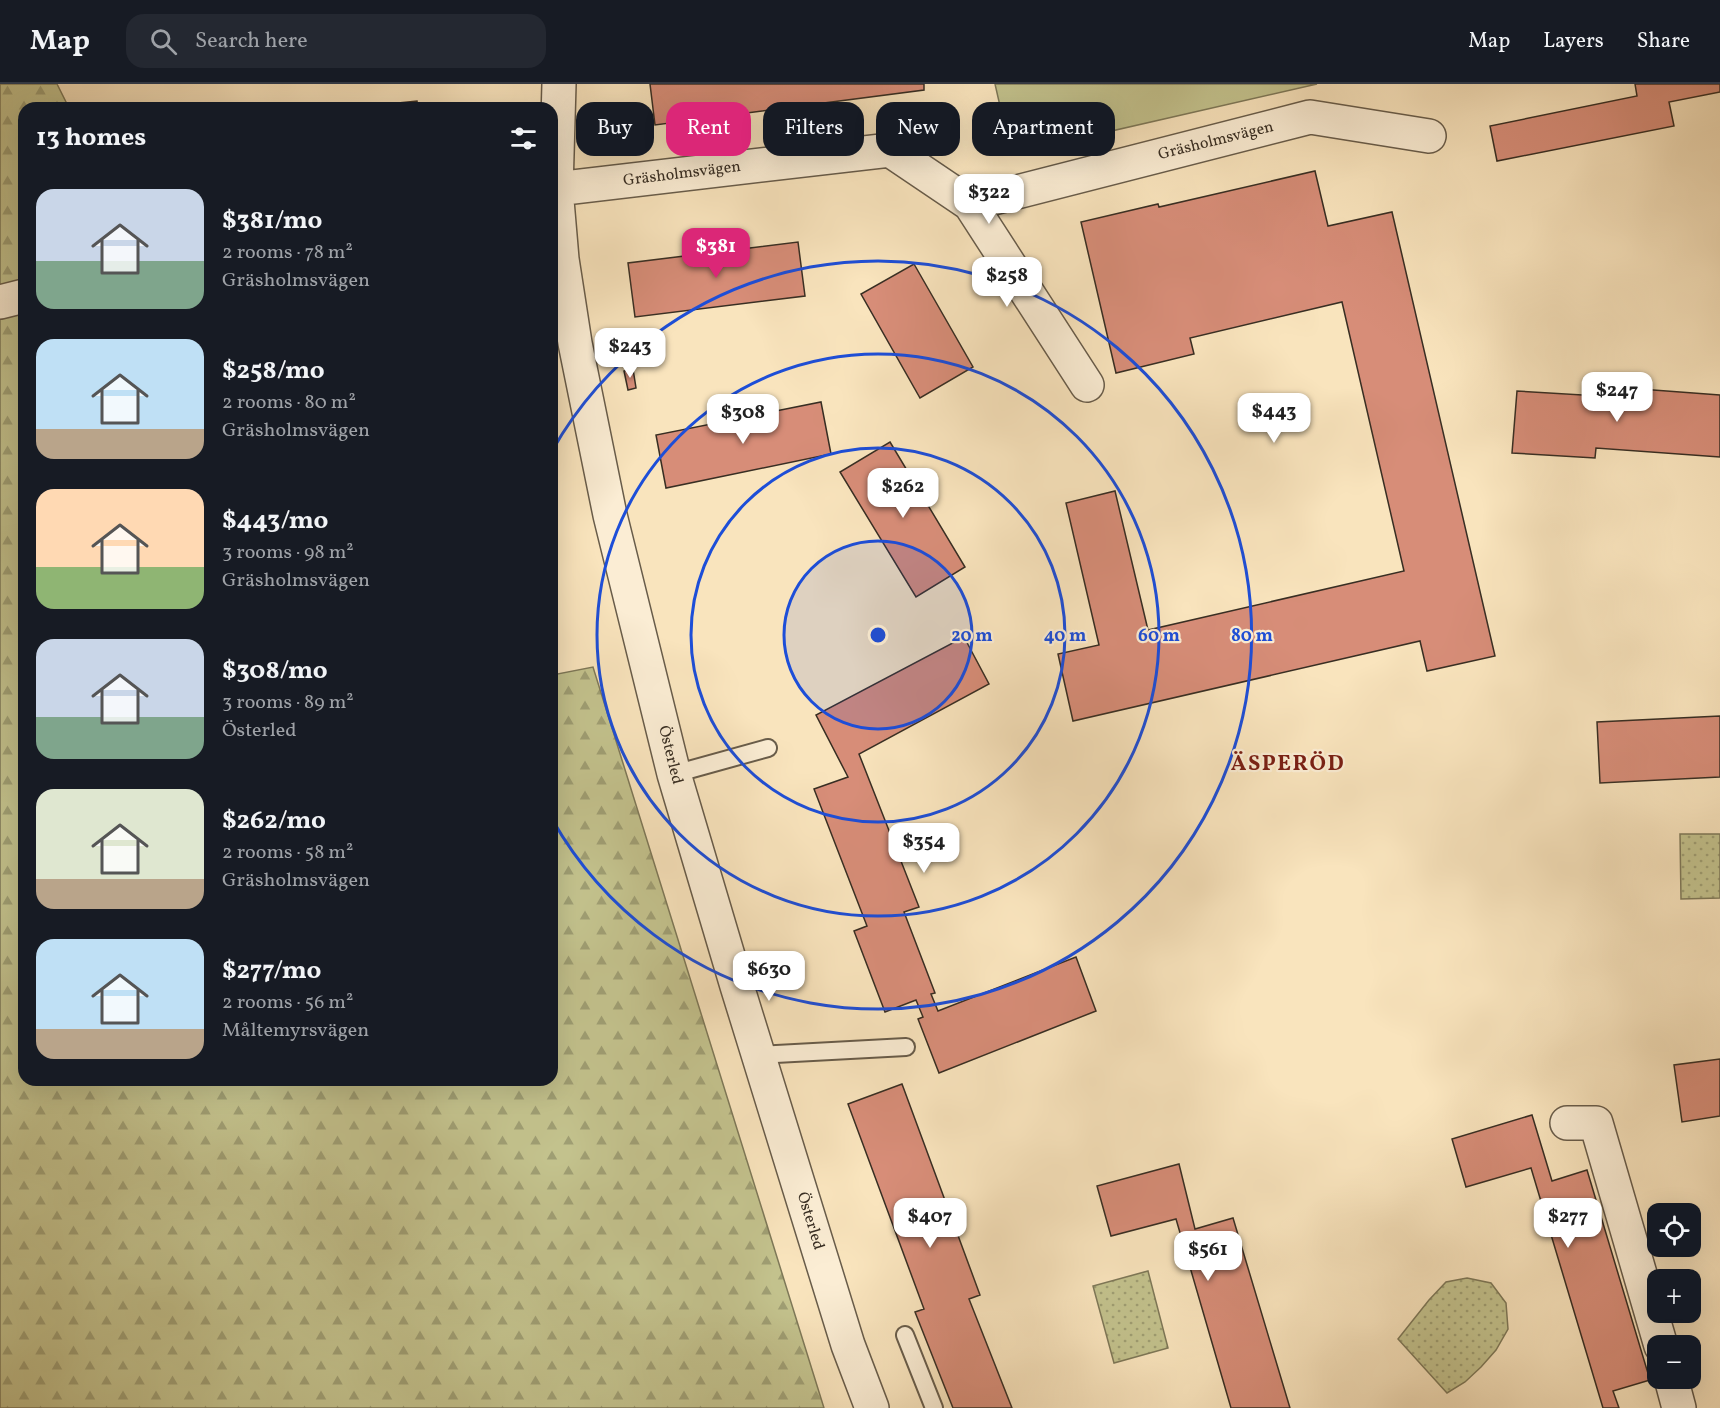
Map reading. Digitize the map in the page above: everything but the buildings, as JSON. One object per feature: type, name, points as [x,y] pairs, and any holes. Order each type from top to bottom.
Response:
[{"type":"street","name":"Österled","points":[[558,114],[559,84]]},
{"type":"street","name":"Gräsholmsvägen","points":[[970,204],[1310,117],[1429,136]]},
{"type":"street","name":"Gräsholmsvägen","points":[[558,202],[890,150],[970,204],[1087,385]]},
{"type":"street","name":"Österled","points":[[558,226],[575,343],[607,504],[674,774],[848,1345],[872,1408]]},
{"type":"street","points":[[0,302],[18,298]]},
{"type":"street","points":[[1567,1123],[1596,1123],[1658,1335]]},
{"type":"street","points":[[1674,1389],[1679,1408]]},
{"type":"lane","points":[[674,774],[768,748]]},
{"type":"lane","points":[[758,1055],[906,1047]]},
{"type":"lane","points":[[905,1335],[934,1408]]},
{"type":"green space","points":[[0,84],[57,84],[66,102],[18,102],[18,1086],[558,1086],[558,674],[593,667],[824,1408],[0,1408]]},
{"type":"green space","points":[[995,84],[1317,84],[1115,130],[1115,102],[999,102]]},
{"type":"green space","points":[[1680,834],[1720,834],[1720,898],[1681,899]]},
{"type":"green space","points":[[1148,1271],[1168,1348],[1114,1363],[1093,1286]]},
{"type":"green space","points":[[1467,1278],[1491,1283],[1506,1303],[1508,1329],[1496,1350],[1481,1367],[1465,1382],[1447,1393],[1398,1339],[1446,1282]]},
{"type":"district","name":"ÄSPERÖD","points":[[1288,764]]}]
